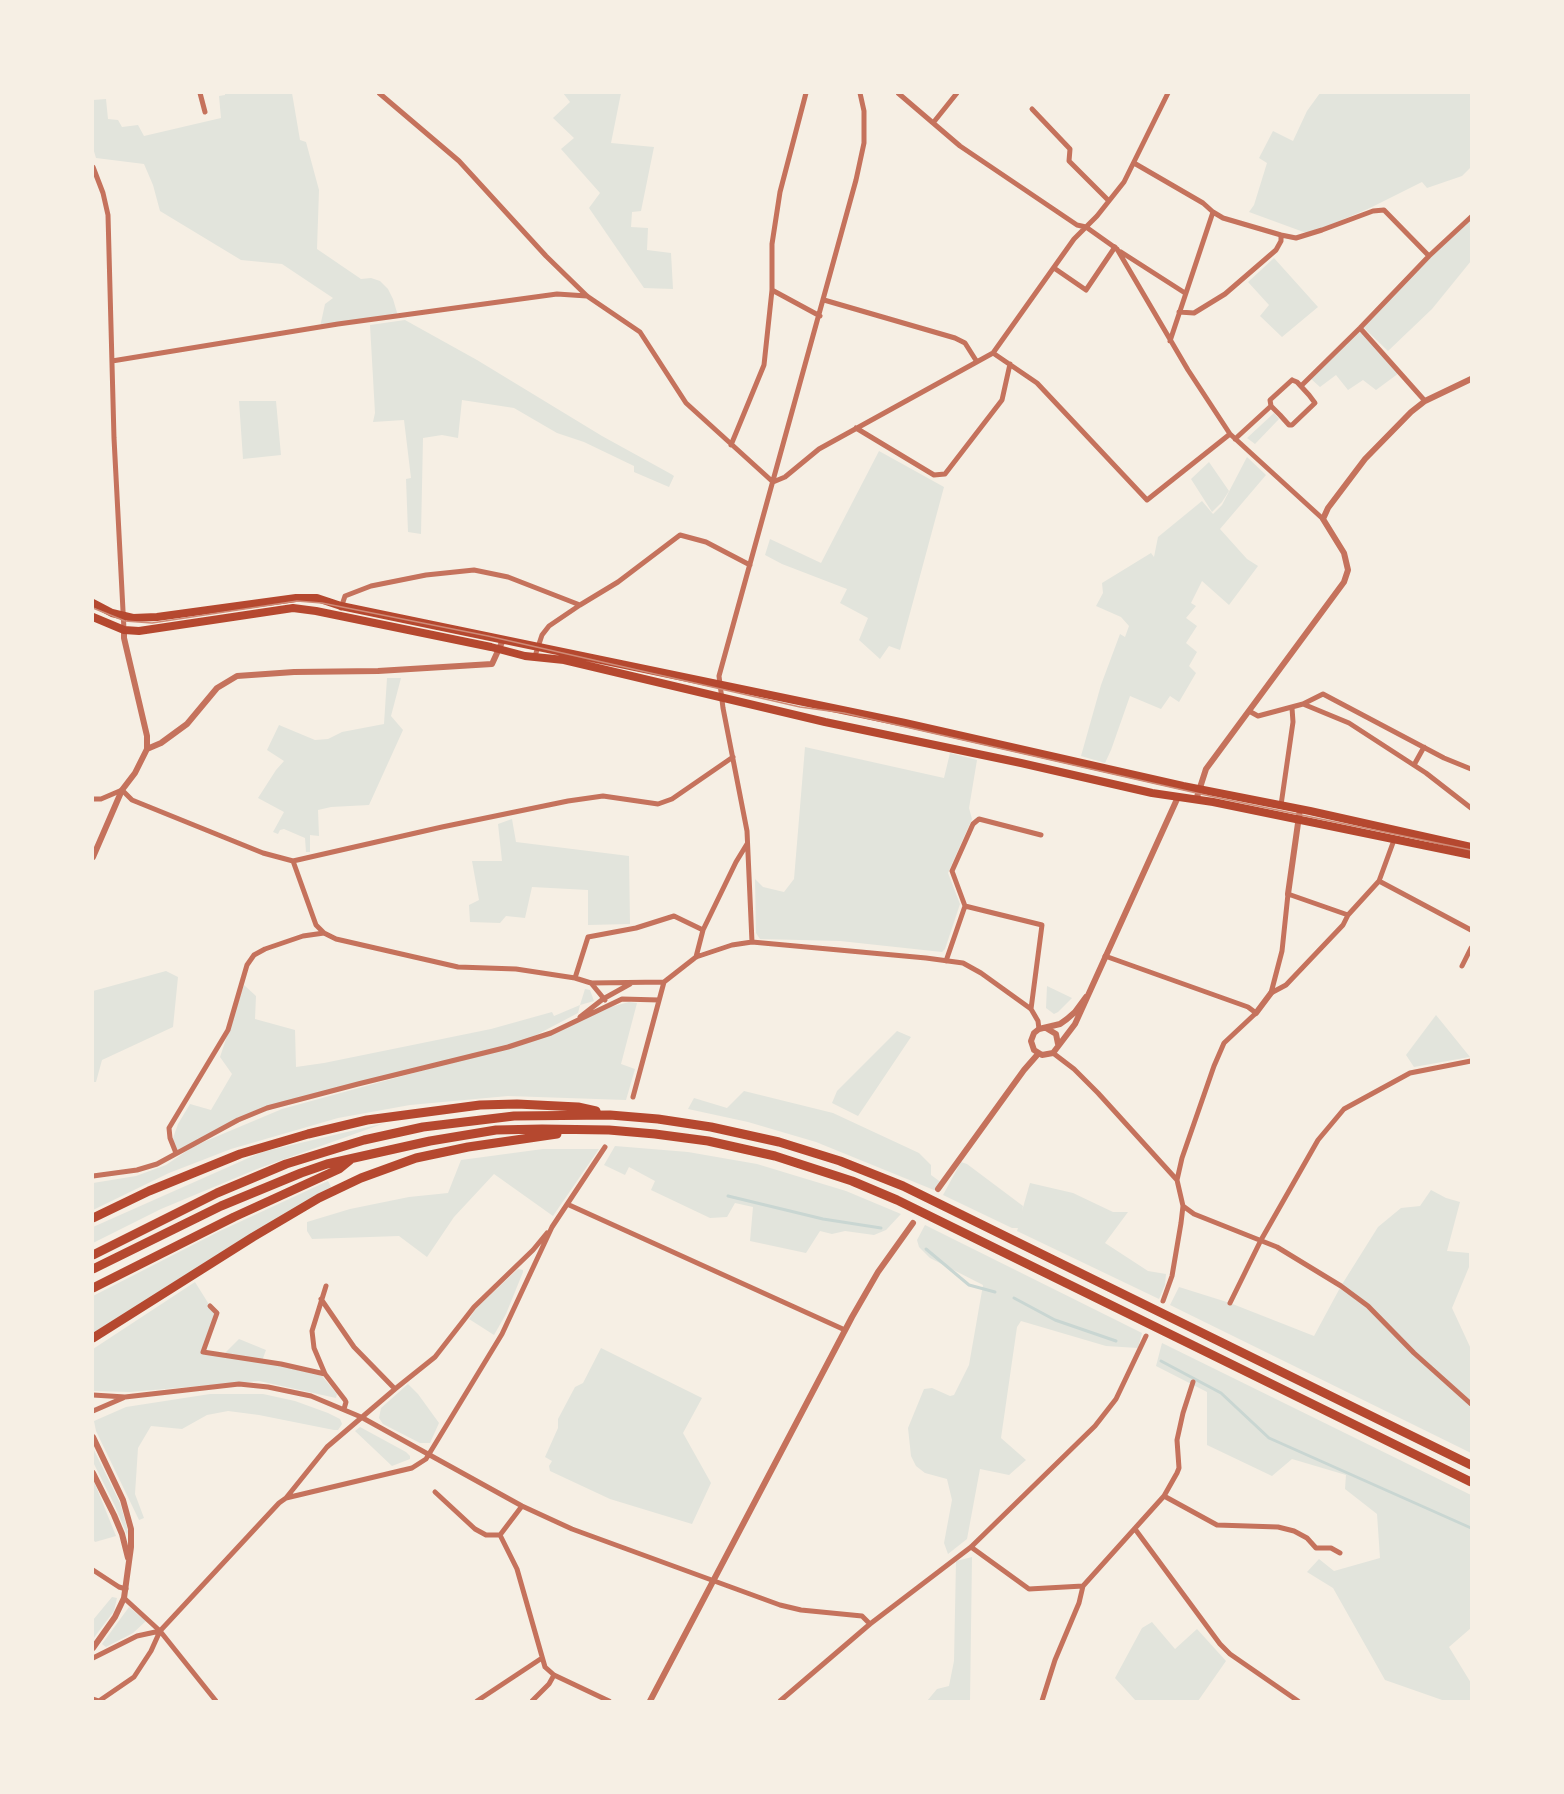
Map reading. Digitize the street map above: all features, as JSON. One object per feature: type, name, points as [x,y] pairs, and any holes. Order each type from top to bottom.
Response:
[{"type":"highway","points":[[93,1218],[149,1191],[240,1154],[367,1120],[480,1105],[517,1104],[578,1107],[610,1115]]},
{"type":"highway","points":[[93,1255],[218,1193],[276,1168],[364,1140],[423,1127],[514,1116],[610,1115],[711,1127],[779,1142],[868,1171],[965,1216],[1471,1465]]},
{"type":"highway","points":[[93,1338],[263,1231],[319,1198],[361,1178],[416,1158],[468,1147],[591,1129]]},
{"type":"highway","points":[[93,1269],[221,1206],[301,1173],[430,1141],[496,1130],[591,1129],[708,1141],[775,1156],[852,1181],[969,1234],[1471,1482]]},
{"type":"highway","points":[[93,1288],[234,1217],[339,1168],[351,1159]]},
{"type":"main road","points":[[93,603],[125,617],[157,617],[296,598],[316,598],[341,606],[640,666],[1471,847]]},
{"type":"main road","points":[[93,617],[124,630],[153,629],[293,608],[339,615],[525,656],[574,663],[825,722],[1103,782],[1471,855]]},
{"type":"street","points":[[200,93],[205,112]]},
{"type":"street","points":[[378,93],[459,161],[546,256],[588,296],[640,332],[686,403],[773,482]]},
{"type":"street","points":[[731,445],[764,365],[772,290],[772,244],[780,192],[806,93]]},
{"type":"street","points":[[752,942],[748,842],[719,676],[856,180],[864,143],[864,111],[861,93]]},
{"type":"street","points":[[898,93],[960,146],[995,171],[1077,225],[1086,227],[1185,293]]},
{"type":"street","points":[[933,123],[957,93]]},
{"type":"street","points":[[773,482],[785,477],[819,449],[993,353],[1054,268],[1124,182],[1168,93]]},
{"type":"street","points":[[1032,109],[1070,149],[1069,161],[1109,201]]},
{"type":"street","points":[[1134,163],[1203,202],[1223,218],[1281,236],[1296,238],[1373,211],[1384,210],[1429,256]]},
{"type":"street","points":[[93,168],[108,215],[114,438],[125,617],[124,638],[147,736],[147,749],[135,773],[122,790],[93,857]]},
{"type":"street","points":[[1170,341],[1213,212]]},
{"type":"street","points":[[1301,386],[1429,256],[1471,217]]},
{"type":"street","points":[[1179,312],[1194,313],[1225,294],[1276,250],[1281,236]]},
{"type":"street","points":[[1054,268],[1086,290],[1116,248]]},
{"type":"street","points":[[1116,248],[1170,341],[1230,434],[1323,519],[1344,553],[1348,570],[1344,582],[1206,768],[1196,800]]},
{"type":"street","points":[[772,290],[820,315]]},
{"type":"street","points":[[112,362],[366,320],[557,294],[588,296]]},
{"type":"street","points":[[824,300],[955,338],[965,343],[977,362]]},
{"type":"street","points":[[1360,328],[1425,401]]},
{"type":"street","points":[[993,353],[1036,383],[1147,500],[1230,434]]},
{"type":"street","points":[[856,428],[934,475],[945,474],[1002,400],[1010,364]]},
{"type":"street","points":[[1323,519],[1345,485],[1380,442],[1425,401],[1471,379]]},
{"type":"street","points":[[1290,381],[1301,386],[1315,403],[1292,425],[1271,406],[1269,400],[1290,381]]},
{"type":"street","points":[[1235,440],[1271,406]]},
{"type":"street","points":[[535,656],[542,635],[549,626],[618,582],[680,535],[706,542],[750,565]]},
{"type":"street","points":[[339,615],[345,596],[371,586],[426,575],[474,570],[508,577],[580,605]]},
{"type":"street","points":[[147,749],[161,743],[187,724],[217,688],[237,676],[492,664],[503,640]]},
{"type":"street","points":[[1249,711],[1258,716],[1303,705],[1323,694],[1471,769]]},
{"type":"street","points":[[1303,705],[1349,723],[1414,765],[1471,808]]},
{"type":"street","points":[[1281,805],[1293,722],[1292,708]]},
{"type":"street","points":[[1361,731],[1368,718]]},
{"type":"street","points":[[1414,765],[1424,747]]},
{"type":"street","points":[[122,790],[132,800],[263,853],[292,861],[568,801],[603,796],[658,804],[672,799],[734,757]]},
{"type":"street","points":[[1086,997],[1075,1012],[1067,1018],[1032,1036],[1034,1050],[1038,1054],[1045,1056],[1053,1053],[1075,1024],[1183,786]]},
{"type":"street","points":[[93,799],[101,799],[122,790]]},
{"type":"street","points":[[1163,1301],[1172,1276],[1183,1206],[1177,1180],[1182,1158],[1214,1066],[1224,1043],[1256,1013],[1271,993],[1282,951],[1300,809]]},
{"type":"street","points":[[946,961],[965,906],[952,871],[976,820],[1041,835]]},
{"type":"street","points":[[1271,993],[1286,986],[1343,925],[1348,915],[1379,881],[1394,840]]},
{"type":"street","points":[[696,957],[703,930],[748,842]]},
{"type":"street","points":[[292,861],[316,925],[324,933],[336,939],[458,968],[516,969],[575,978],[591,983],[664,982],[696,957],[732,945],[752,942],[963,963],[981,973],[1031,1009],[1042,1029],[1056,1034],[1058,1044]]},
{"type":"street","points":[[1379,881],[1471,930]]},
{"type":"street","points":[[1288,894],[1348,915]]},
{"type":"street","points":[[965,906],[1042,925],[1031,1009]]},
{"type":"street","points":[[575,978],[588,937],[636,928],[674,916],[703,930]]},
{"type":"street","points":[[176,1153],[169,1128],[228,1030],[247,965],[254,955],[265,949],[303,936],[324,933]]},
{"type":"street","points":[[1462,966],[1471,948]]},
{"type":"street","points":[[1105,956],[1248,1007],[1256,1013]]},
{"type":"street","points":[[633,1097],[664,982]]},
{"type":"street","points":[[591,983],[603,999],[613,1004]]},
{"type":"street","points":[[574,1022],[603,999],[631,983]]},
{"type":"street","points":[[93,1176],[137,1170],[157,1164],[231,1124],[267,1108],[508,1047],[551,1033],[622,999],[659,1000]]},
{"type":"street","points":[[1053,1053],[1074,1069],[1098,1093],[1177,1180]]},
{"type":"street","points":[[938,1189],[1038,1054]]},
{"type":"street","points":[[1230,1303],[1261,1240],[1318,1140],[1344,1109],[1410,1073],[1471,1061]]},
{"type":"street","points":[[93,1699],[99,1701],[134,1677],[151,1651],[160,1631],[271,1511],[286,1498],[322,1453],[361,1417],[435,1357],[474,1307],[552,1227],[605,1147]]},
{"type":"street","points":[[567,1204],[845,1330]]},
{"type":"street","points":[[1183,1206],[1194,1214],[1261,1240],[1341,1286],[1359,1299],[1471,1404]]},
{"type":"street","points":[[650,1701],[845,1330],[878,1272],[913,1223]]},
{"type":"street","points":[[286,1498],[412,1468],[422,1463],[430,1454],[502,1334],[552,1227]]},
{"type":"street","points":[[326,1286],[312,1331],[315,1348],[325,1374],[346,1402],[344,1409]]},
{"type":"street","points":[[321,1299],[354,1347],[395,1389]]},
{"type":"street","points":[[210,1306],[217,1313],[203,1352],[281,1364],[325,1374]]},
{"type":"street","points":[[780,1701],[870,1624],[971,1547],[1104,1417],[1116,1399],[1146,1336]]},
{"type":"street","points":[[1042,1701],[1055,1660],[1079,1603],[1083,1586],[1164,1496],[1179,1468],[1177,1440],[1193,1382]]},
{"type":"street","points":[[93,1395],[125,1397],[225,1385],[256,1385],[298,1393],[361,1417],[522,1506],[572,1529],[789,1607],[862,1616],[870,1624]]},
{"type":"street","points":[[93,1411],[125,1397]]},
{"type":"street","points":[[93,1437],[123,1500],[131,1529],[130,1564],[124,1598],[116,1617],[93,1648]]},
{"type":"street","points":[[93,1473],[118,1524],[130,1564]]},
{"type":"street","points":[[435,1492],[476,1529],[486,1535],[500,1535]]},
{"type":"street","points":[[1164,1496],[1217,1525],[1278,1527],[1294,1531],[1307,1538],[1316,1548],[1331,1548],[1341,1552]]},
{"type":"street","points":[[500,1535],[522,1506]]},
{"type":"street","points":[[1134,1529],[1220,1644],[1230,1654],[1298,1701]]},
{"type":"street","points":[[500,1535],[517,1569],[545,1667],[554,1675],[609,1701]]},
{"type":"street","points":[[971,1547],[1029,1589],[1083,1586]]},
{"type":"street","points":[[93,1570],[118,1587],[126,1589]]},
{"type":"street","points":[[124,1598],[160,1631],[216,1701]]},
{"type":"street","points":[[93,1658],[136,1636],[160,1631]]},
{"type":"street","points":[[477,1701],[542,1658]]},
{"type":"street","points":[[532,1701],[549,1684],[554,1675]]},
{"type":"shaded area","points":[[225,93],[292,93],[300,140],[306,142],[319,190],[317,249],[361,279],[371,278],[380,281],[388,289],[398,316],[320,327],[325,304],[333,298],[282,264],[241,260],[160,211],[144,164],[96,158],[93,148],[93,100],[106,99],[108,119],[118,120],[122,127],[138,125],[144,136],[221,118],[219,96]]},
{"type":"shaded area","points":[[563,93],[621,93],[611,143],[654,147],[641,211],[632,212],[631,227],[648,228],[647,250],[671,253],[673,289],[644,288],[589,208],[600,193],[561,149],[574,138],[553,118],[570,102]]},
{"type":"shaded area","points":[[1320,93],[1471,93],[1471,167],[1462,176],[1427,188],[1422,182],[1370,208],[1309,234],[1249,212],[1254,205],[1267,163],[1259,158],[1273,131],[1293,141],[1307,111]]},
{"type":"shaded area","points":[[1471,217],[1471,261],[1432,309],[1388,351],[1362,326]]},
{"type":"shaded area","points":[[1274,258],[1318,307],[1282,337],[1260,316],[1269,305],[1248,282]]},
{"type":"shaded area","points":[[405,320],[671,474],[674,476],[669,487],[634,472],[634,466],[584,442],[557,433],[514,408],[462,400],[458,438],[442,435],[423,438],[421,534],[408,532],[406,479],[411,478],[404,420],[373,422],[375,413],[370,325]]},
{"type":"shaded area","points":[[1360,328],[1399,373],[1376,390],[1363,380],[1348,390],[1336,375],[1320,387],[1310,378]]},
{"type":"shaded area","points":[[239,401],[276,401],[281,455],[243,459]]},
{"type":"shaded area","points":[[1274,413],[1279,419],[1255,444],[1247,438]]},
{"type":"shaded area","points":[[879,451],[944,487],[900,650],[889,646],[880,659],[859,640],[868,618],[840,603],[847,589],[782,564],[765,555],[770,539],[821,563]]},
{"type":"shaded area","points":[[1247,457],[1266,475],[1220,529],[1247,559],[1258,566],[1229,605],[1202,581],[1191,603],[1196,606],[1186,618],[1197,626],[1186,643],[1197,652],[1189,666],[1196,673],[1179,702],[1170,696],[1161,709],[1130,696],[1105,763],[1081,756],[1101,685],[1120,634],[1125,637],[1129,626],[1121,617],[1096,606],[1103,593],[1102,583],[1151,553],[1154,557],[1158,537],[1202,501],[1213,514],[1222,505]]},
{"type":"shaded area","points":[[1209,462],[1229,491],[1212,512],[1191,479]]},
{"type":"shaded area","points":[[387,678],[401,678],[391,716],[403,730],[369,805],[318,810],[319,836],[310,835],[310,852],[306,852],[305,838],[284,829],[278,834],[273,832],[284,812],[258,798],[284,761],[267,750],[279,725],[315,740],[328,739],[342,732],[384,724]]},
{"type":"shaded area","points":[[805,747],[944,778],[950,753],[977,760],[969,808],[972,819],[948,873],[960,904],[942,952],[840,941],[760,939],[756,933],[755,879],[763,887],[784,892],[794,879]]},
{"type":"shaded area","points":[[512,819],[516,842],[629,856],[630,924],[588,925],[588,890],[532,887],[525,918],[506,916],[500,923],[470,922],[469,905],[479,900],[472,861],[502,861],[498,824]]},
{"type":"shaded area","points":[[166,971],[178,977],[173,1027],[102,1060],[96,1082],[93,1082],[93,991]]},
{"type":"shaded area","points":[[244,985],[256,996],[255,1019],[295,1030],[296,1067],[491,1029],[552,1012],[554,1016],[580,1005],[578,1013],[521,1043],[603,1009],[629,1002],[637,1003],[621,1064],[635,1069],[626,1100],[508,1096],[410,1105],[338,1118],[231,1149],[169,1173],[93,1210],[93,1183],[136,1176],[166,1165],[194,1146],[282,1109],[483,1054],[287,1103],[216,1131],[176,1153],[173,1138],[190,1104],[211,1110],[232,1074],[220,1057]]},
{"type":"shaded area","points":[[1047,986],[1072,998],[1054,1014],[1046,1008]]},
{"type":"shaded area","points":[[585,989],[590,990],[594,1001],[580,1005]]},
{"type":"shaded area","points":[[1436,1015],[1470,1057],[1414,1067],[1406,1055]]},
{"type":"shaded area","points":[[897,1031],[911,1037],[858,1116],[832,1103],[837,1091]]},
{"type":"shaded area","points":[[744,1091],[833,1113],[919,1153],[931,1165],[931,1175],[942,1183],[938,1189],[934,1190],[816,1142],[748,1122],[688,1109],[694,1098],[727,1108]]},
{"type":"shaded area","points":[[385,1123],[257,1169],[161,1209],[93,1243],[93,1227],[262,1152]]},
{"type":"shaded area","points":[[615,1146],[688,1152],[757,1164],[846,1191],[901,1214],[886,1230],[874,1235],[845,1231],[832,1234],[820,1231],[806,1253],[750,1241],[753,1207],[735,1203],[727,1217],[710,1218],[651,1190],[655,1181],[629,1167],[625,1175],[604,1165]]},
{"type":"shaded area","points":[[543,1149],[599,1149],[553,1216],[494,1174],[454,1217],[427,1257],[399,1236],[312,1239],[307,1231],[307,1222],[350,1209],[409,1197],[448,1193],[461,1160]]},
{"type":"shaded area","points":[[961,1162],[967,1164],[1023,1206],[1022,1211],[1030,1183],[1073,1193],[1113,1212],[1128,1212],[1105,1243],[1148,1271],[1166,1274],[1165,1285],[1159,1299],[1017,1231],[1018,1228],[1012,1228],[943,1195]]},
{"type":"shaded area","points":[[328,1181],[331,1187],[93,1333],[93,1296],[220,1231]]},
{"type":"shaded area","points":[[1431,1190],[1460,1202],[1447,1251],[1469,1253],[1469,1267],[1452,1308],[1471,1349],[1471,1453],[1170,1305],[1179,1287],[1230,1303],[1314,1336],[1341,1286],[1378,1227],[1401,1208],[1420,1206]]},
{"type":"shaded area","points":[[925,1225],[1142,1333],[1138,1348],[1106,1346],[1021,1321],[1017,1327],[1001,1438],[1026,1460],[1009,1475],[980,1469],[967,1539],[948,1554],[944,1543],[952,1500],[947,1479],[925,1473],[916,1466],[911,1456],[908,1428],[924,1389],[932,1388],[950,1396],[954,1395],[969,1365],[983,1285],[930,1258],[919,1247],[917,1240]]},
{"type":"shaded area","points":[[518,1269],[523,1272],[506,1314],[494,1335],[469,1319],[477,1307]]},
{"type":"shaded area","points":[[195,1282],[217,1313],[203,1352],[222,1356],[239,1339],[266,1350],[262,1361],[322,1376],[337,1394],[336,1398],[259,1381],[130,1392],[93,1391],[93,1349]]},
{"type":"shaded area","points":[[1162,1343],[1471,1495],[1471,1628],[1449,1647],[1471,1683],[1471,1701],[1445,1701],[1385,1680],[1333,1588],[1307,1572],[1319,1559],[1334,1571],[1380,1558],[1377,1514],[1345,1489],[1346,1475],[1292,1459],[1272,1476],[1207,1445],[1207,1392],[1156,1366]]},
{"type":"shaded area","points":[[601,1348],[702,1398],[683,1433],[711,1483],[692,1524],[610,1499],[550,1471],[549,1466],[552,1461],[545,1457],[558,1428],[558,1419],[575,1387],[583,1383]]},
{"type":"shaded area","points":[[408,1384],[439,1423],[430,1443],[420,1443],[383,1424],[379,1418],[381,1408]]},
{"type":"shaded area","points":[[210,1394],[263,1394],[295,1401],[328,1413],[340,1419],[342,1424],[338,1430],[334,1430],[228,1411],[207,1415],[182,1429],[151,1426],[138,1448],[135,1494],[144,1518],[139,1520],[96,1431],[94,1421],[126,1407]]},
{"type":"shaded area","points":[[360,1427],[406,1452],[410,1459],[392,1466],[355,1431]]},
{"type":"shaded area","points":[[93,1448],[120,1503],[128,1531],[127,1535],[93,1462]]},
{"type":"shaded area","points":[[93,1479],[116,1536],[95,1542],[93,1539]]},
{"type":"shaded area","points":[[972,1557],[970,1701],[927,1701],[937,1689],[949,1686],[954,1661],[956,1561]]},
{"type":"shaded area","points":[[112,1597],[117,1598],[114,1611],[93,1639],[93,1620]]},
{"type":"shaded area","points":[[129,1607],[146,1621],[133,1633],[106,1647],[102,1644]]},
{"type":"shaded area","points":[[1152,1622],[1175,1649],[1197,1629],[1226,1661],[1198,1701],[1136,1701],[1115,1678],[1142,1628]]},
{"type":"waterway","points":[[728,1196],[823,1219],[881,1228]]},
{"type":"waterway","points":[[926,1249],[969,1285],[995,1292]]},
{"type":"waterway","points":[[1014,1298],[1055,1320],[1116,1341]]},
{"type":"waterway","points":[[1161,1361],[1221,1393],[1269,1438],[1471,1528]]},
{"type":"tram line","points":[[93,608],[125,621],[152,623],[297,601],[322,603],[488,636],[800,707],[844,713],[1214,797],[1471,850]]}]
